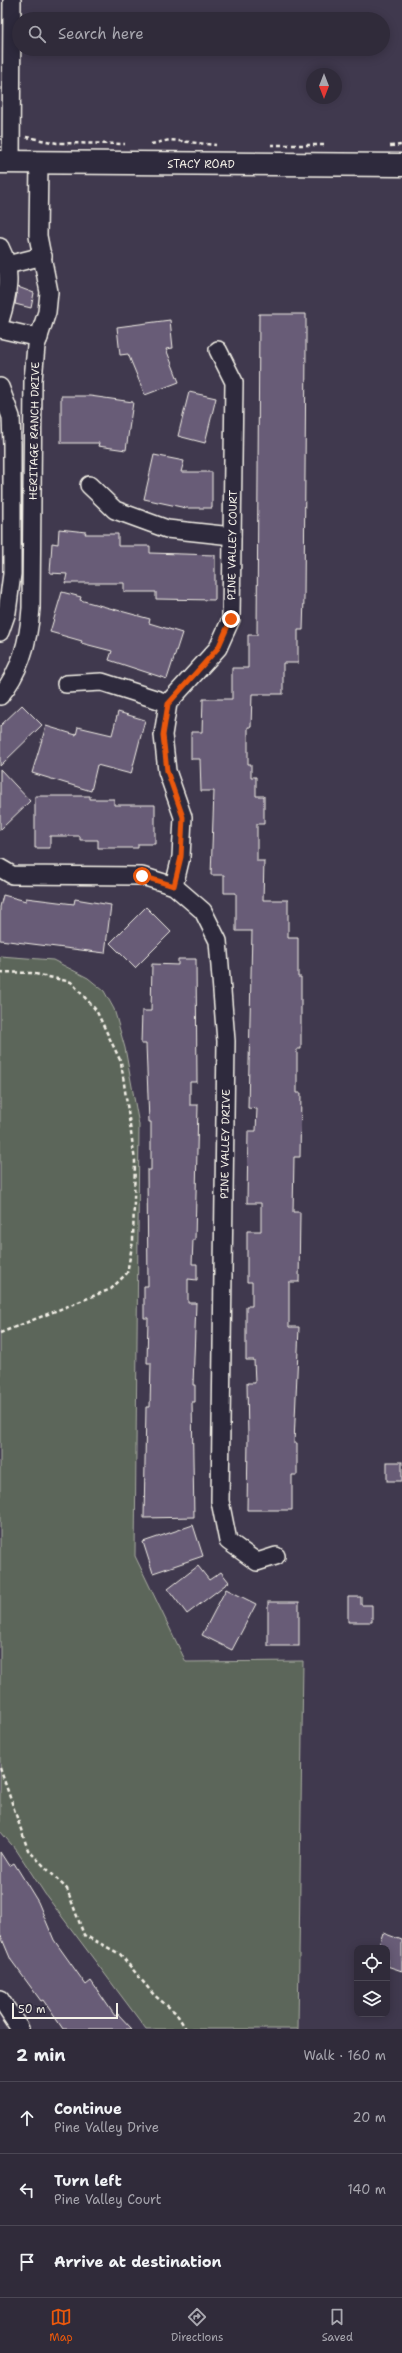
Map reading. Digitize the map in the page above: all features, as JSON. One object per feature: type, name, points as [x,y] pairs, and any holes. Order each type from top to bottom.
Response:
[{"type":"main road","name":"STACY ROAD","points":[[5,162],[402,165]]},
{"type":"street","points":[[5,162],[11,135],[12,0]]},
{"type":"street","name":"HERITAGE RANCH DRIVE","points":[[0,696],[7,688],[20,663],[30,621],[32,564],[32,399],[34,363],[39,338],[47,312],[49,292],[38,236],[39,162]]},
{"type":"street","points":[[0,247],[7,265],[8,288],[0,321]]},
{"type":"street","points":[[7,265],[43,256]]},
{"type":"street","points":[[0,329],[39,338]]},
{"type":"street","name":"PINE VALLEY COURT","points":[[168,704],[218,648],[231,619],[234,382],[218,350]]},
{"type":"street","name":"HERITAGE RANCH DRIVE","points":[[0,387],[8,406],[12,429],[12,574],[6,612],[0,632]]},
{"type":"street","points":[[90,485],[115,510],[167,529],[232,536]]},
{"type":"street","points":[[66,684],[102,682],[168,704],[163,735],[167,771],[183,817],[181,857],[174,886]]},
{"type":"street","name":"PINE VALLEY DRIVE","points":[[0,868],[12,875],[142,876],[174,886],[202,911],[218,941],[226,1041],[220,1501],[228,1541],[258,1562],[276,1556]]},
{"type":"street","points":[[0,1999],[20,2029]]},
{"type":"path","points":[[11,135],[57,143],[99,142],[131,145]]},
{"type":"path","points":[[149,144],[170,140],[220,145]]},
{"type":"path","points":[[268,145],[297,143],[329,146]]},
{"type":"path","points":[[384,146],[402,145]]},
{"type":"path","points":[[0,972],[31,973],[71,982],[96,1010],[121,1062],[135,1161],[133,1241],[127,1273],[111,1289],[0,1333]]},
{"type":"path","points":[[0,1768],[28,1850],[67,1889],[84,1935],[120,1954],[154,1995],[176,2013],[186,2029]]},
{"type":"green space","points":[[0,956],[53,960],[88,978],[104,991],[114,1009],[125,1048],[139,1125],[135,1556],[186,1662],[303,1661],[298,2029],[146,2029],[45,1894],[17,1851],[0,1831]]},
{"type":"building","points":[[18,287],[34,293],[31,308],[15,304]]},
{"type":"building","points":[[259,314],[306,314],[303,630],[298,630],[298,663],[283,663],[283,694],[252,694],[251,727],[248,727],[248,764],[251,764],[251,777],[256,777],[256,796],[264,796],[264,824],[257,824],[257,861],[264,861],[263,900],[288,900],[288,938],[298,938],[298,977],[301,977],[301,1049],[297,1049],[297,1093],[301,1093],[300,1157],[294,1157],[293,1212],[300,1212],[299,1282],[289,1282],[289,1327],[299,1327],[294,1443],[297,1443],[297,1475],[292,1475],[292,1510],[247,1510],[247,1383],[255,1383],[254,1360],[246,1360],[246,1306],[252,1306],[252,1282],[247,1282],[247,1231],[261,1231],[261,1203],[247,1203],[248,1131],[256,1131],[257,1109],[248,1108],[252,931],[236,931],[236,893],[224,893],[224,875],[211,875],[214,791],[201,791],[200,759],[191,759],[191,732],[202,732],[203,699],[232,699],[232,668],[248,668],[248,635],[257,635]]},
{"type":"building","points":[[170,320],[173,348],[166,349],[179,382],[145,395],[128,354],[120,355],[117,327]]},
{"type":"building","points":[[189,392],[216,398],[205,443],[178,436]]},
{"type":"building","points":[[61,396],[90,396],[133,402],[126,450],[98,446],[99,443],[61,443]]},
{"type":"building","points":[[154,455],[184,461],[181,472],[212,472],[212,508],[186,508],[144,499]]},
{"type":"building","points":[[59,529],[86,532],[85,534],[118,534],[118,546],[150,546],[150,553],[215,555],[215,600],[156,599],[156,592],[124,592],[124,583],[65,583],[67,574],[50,573],[52,543],[58,544]]},
{"type":"building","points":[[62,592],[81,597],[80,600],[150,619],[149,623],[182,633],[167,679],[109,660],[112,651],[81,643],[82,641],[50,632]]},
{"type":"building","points":[[22,705],[42,725],[0,766],[0,726]]},
{"type":"building","points":[[118,712],[145,720],[131,774],[97,765],[91,791],[32,773],[46,726],[76,735],[78,727],[112,735]]},
{"type":"building","points":[[0,769],[30,801],[0,830]]},
{"type":"building","points":[[35,796],[90,796],[90,799],[114,799],[114,805],[155,805],[155,844],[138,844],[138,848],[98,848],[98,840],[80,840],[80,836],[50,836],[50,848],[35,848]]},
{"type":"building","points":[[3,895],[26,901],[26,898],[74,904],[75,899],[111,905],[105,953],[0,940],[0,907]]},
{"type":"building","points":[[146,907],[171,932],[135,968],[110,943]]},
{"type":"building","points":[[178,959],[196,959],[197,1082],[190,1082],[190,1105],[198,1105],[195,1240],[193,1240],[192,1264],[197,1264],[197,1280],[188,1279],[188,1303],[196,1303],[193,1385],[195,1385],[195,1402],[192,1402],[194,1517],[144,1518],[146,1407],[150,1407],[151,1363],[147,1363],[148,1318],[144,1318],[144,1286],[148,1286],[147,1170],[151,1170],[151,1122],[149,1122],[146,1044],[141,1044],[142,1011],[151,1011],[152,964],[178,965]]},
{"type":"building","points":[[387,1462],[402,1462],[402,1481],[387,1481]]},
{"type":"building","points":[[193,1525],[203,1556],[153,1573],[143,1542]]},
{"type":"building","points":[[198,1566],[209,1580],[221,1572],[229,1582],[187,1614],[168,1589]]},
{"type":"building","points":[[226,1589],[256,1604],[232,1650],[202,1635]]},
{"type":"building","points":[[348,1597],[361,1597],[361,1605],[372,1605],[372,1622],[348,1622]]},
{"type":"building","points":[[268,1602],[299,1602],[299,1646],[268,1646]]},
{"type":"building","points":[[0,1852],[9,1866],[14,1863],[38,1902],[54,1940],[86,1985],[91,1981],[115,2016],[118,2014],[132,2029],[63,2029],[43,2000],[41,2001],[11,1960],[0,1934]]},
{"type":"building","points":[[383,1933],[402,1940],[402,1971],[390,1967],[390,1945],[379,1945]]},
{"type":"route","points":[[142,876],[174,886],[181,857],[183,817],[167,771],[163,735],[168,704],[218,648],[231,619]]}]
